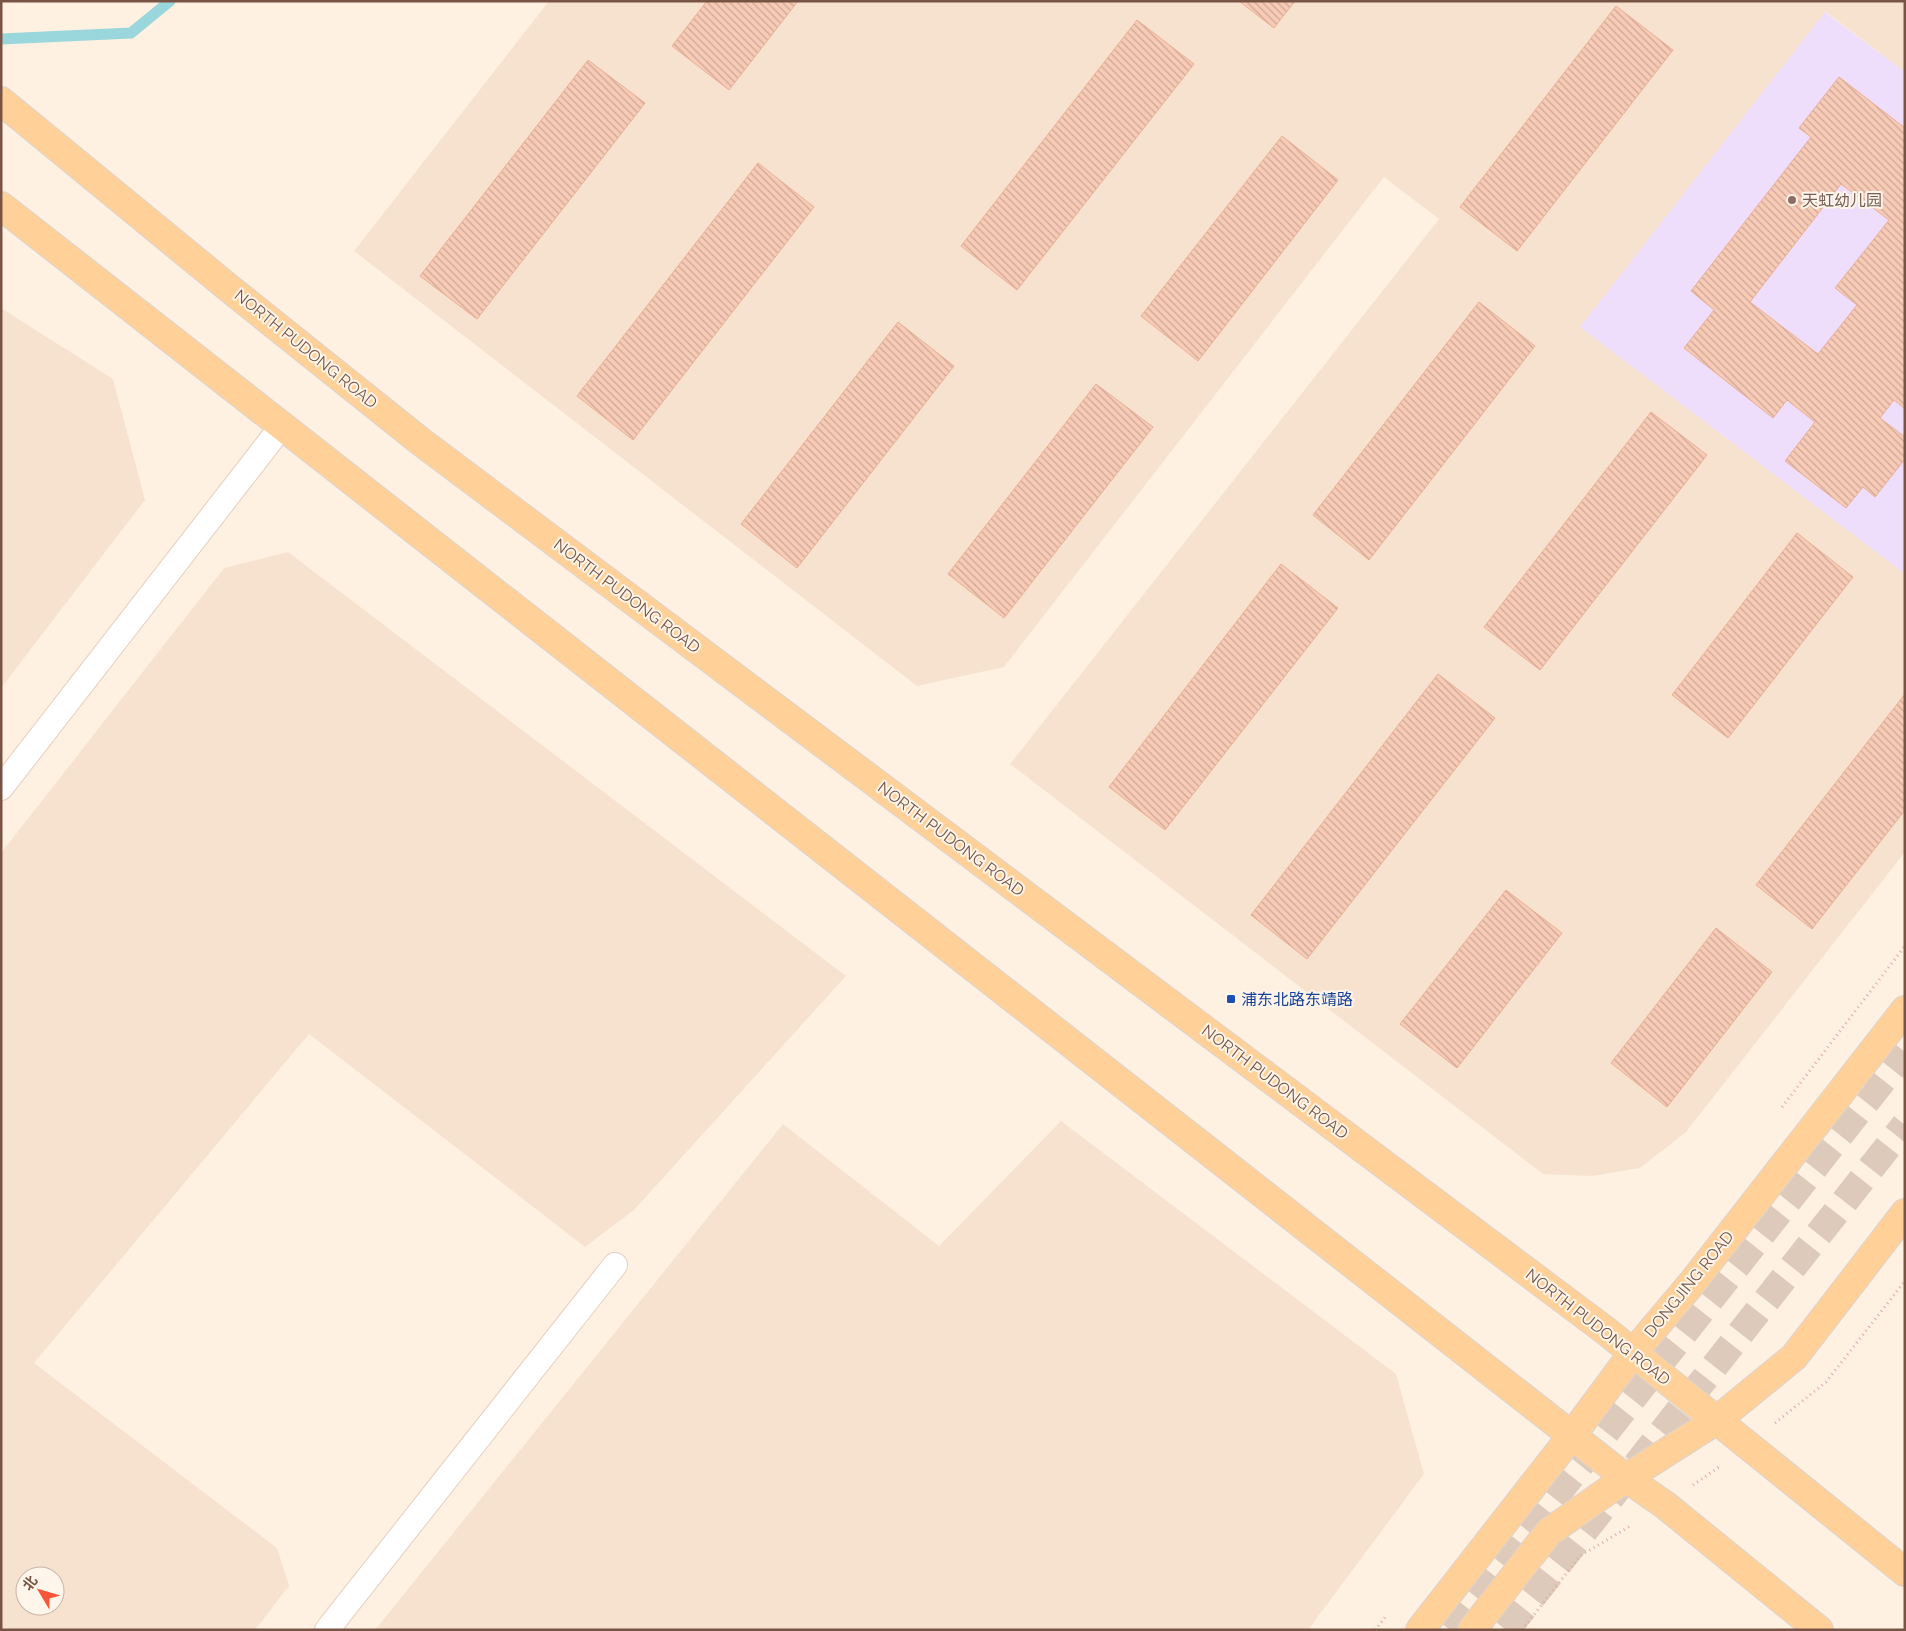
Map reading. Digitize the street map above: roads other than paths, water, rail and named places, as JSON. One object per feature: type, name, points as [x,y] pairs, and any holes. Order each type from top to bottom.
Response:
[{"type":"main road","name":"NORTH PUDONG ROAD","points":[[8,106],[230,289],[420,441],[1633,1353],[1717,1420],[1747,1447],[1905,1572]]},
{"type":"main road","points":[[1,206],[1574,1434],[1626,1478],[1665,1505],[1819,1630]]},
{"type":"main road","name":"DONGJING ROAD","points":[[1420,1630],[1574,1434],[1633,1353],[1692,1283],[1905,1010]]},
{"type":"main road","points":[[1472,1630],[1549,1532],[1626,1478],[1717,1420],[1794,1356],[1905,1213]]},
{"type":"lane","points":[[1,788],[282,426]]},
{"type":"lane","points":[[327,1630],[615,1266]]},
{"type":"waterway","points":[[1,39],[131,33],[170,1]]},
{"type":"tunnel","points":[[1450,1630],[1905,1052]]},
{"type":"tunnel","points":[[1506,1630],[1905,1125]]},
{"type":"place","name":"天虹幼儿园","points":[[1792,200]]},
{"type":"place","name":"浦东北路东靖路","points":[[1231,999]]}]
